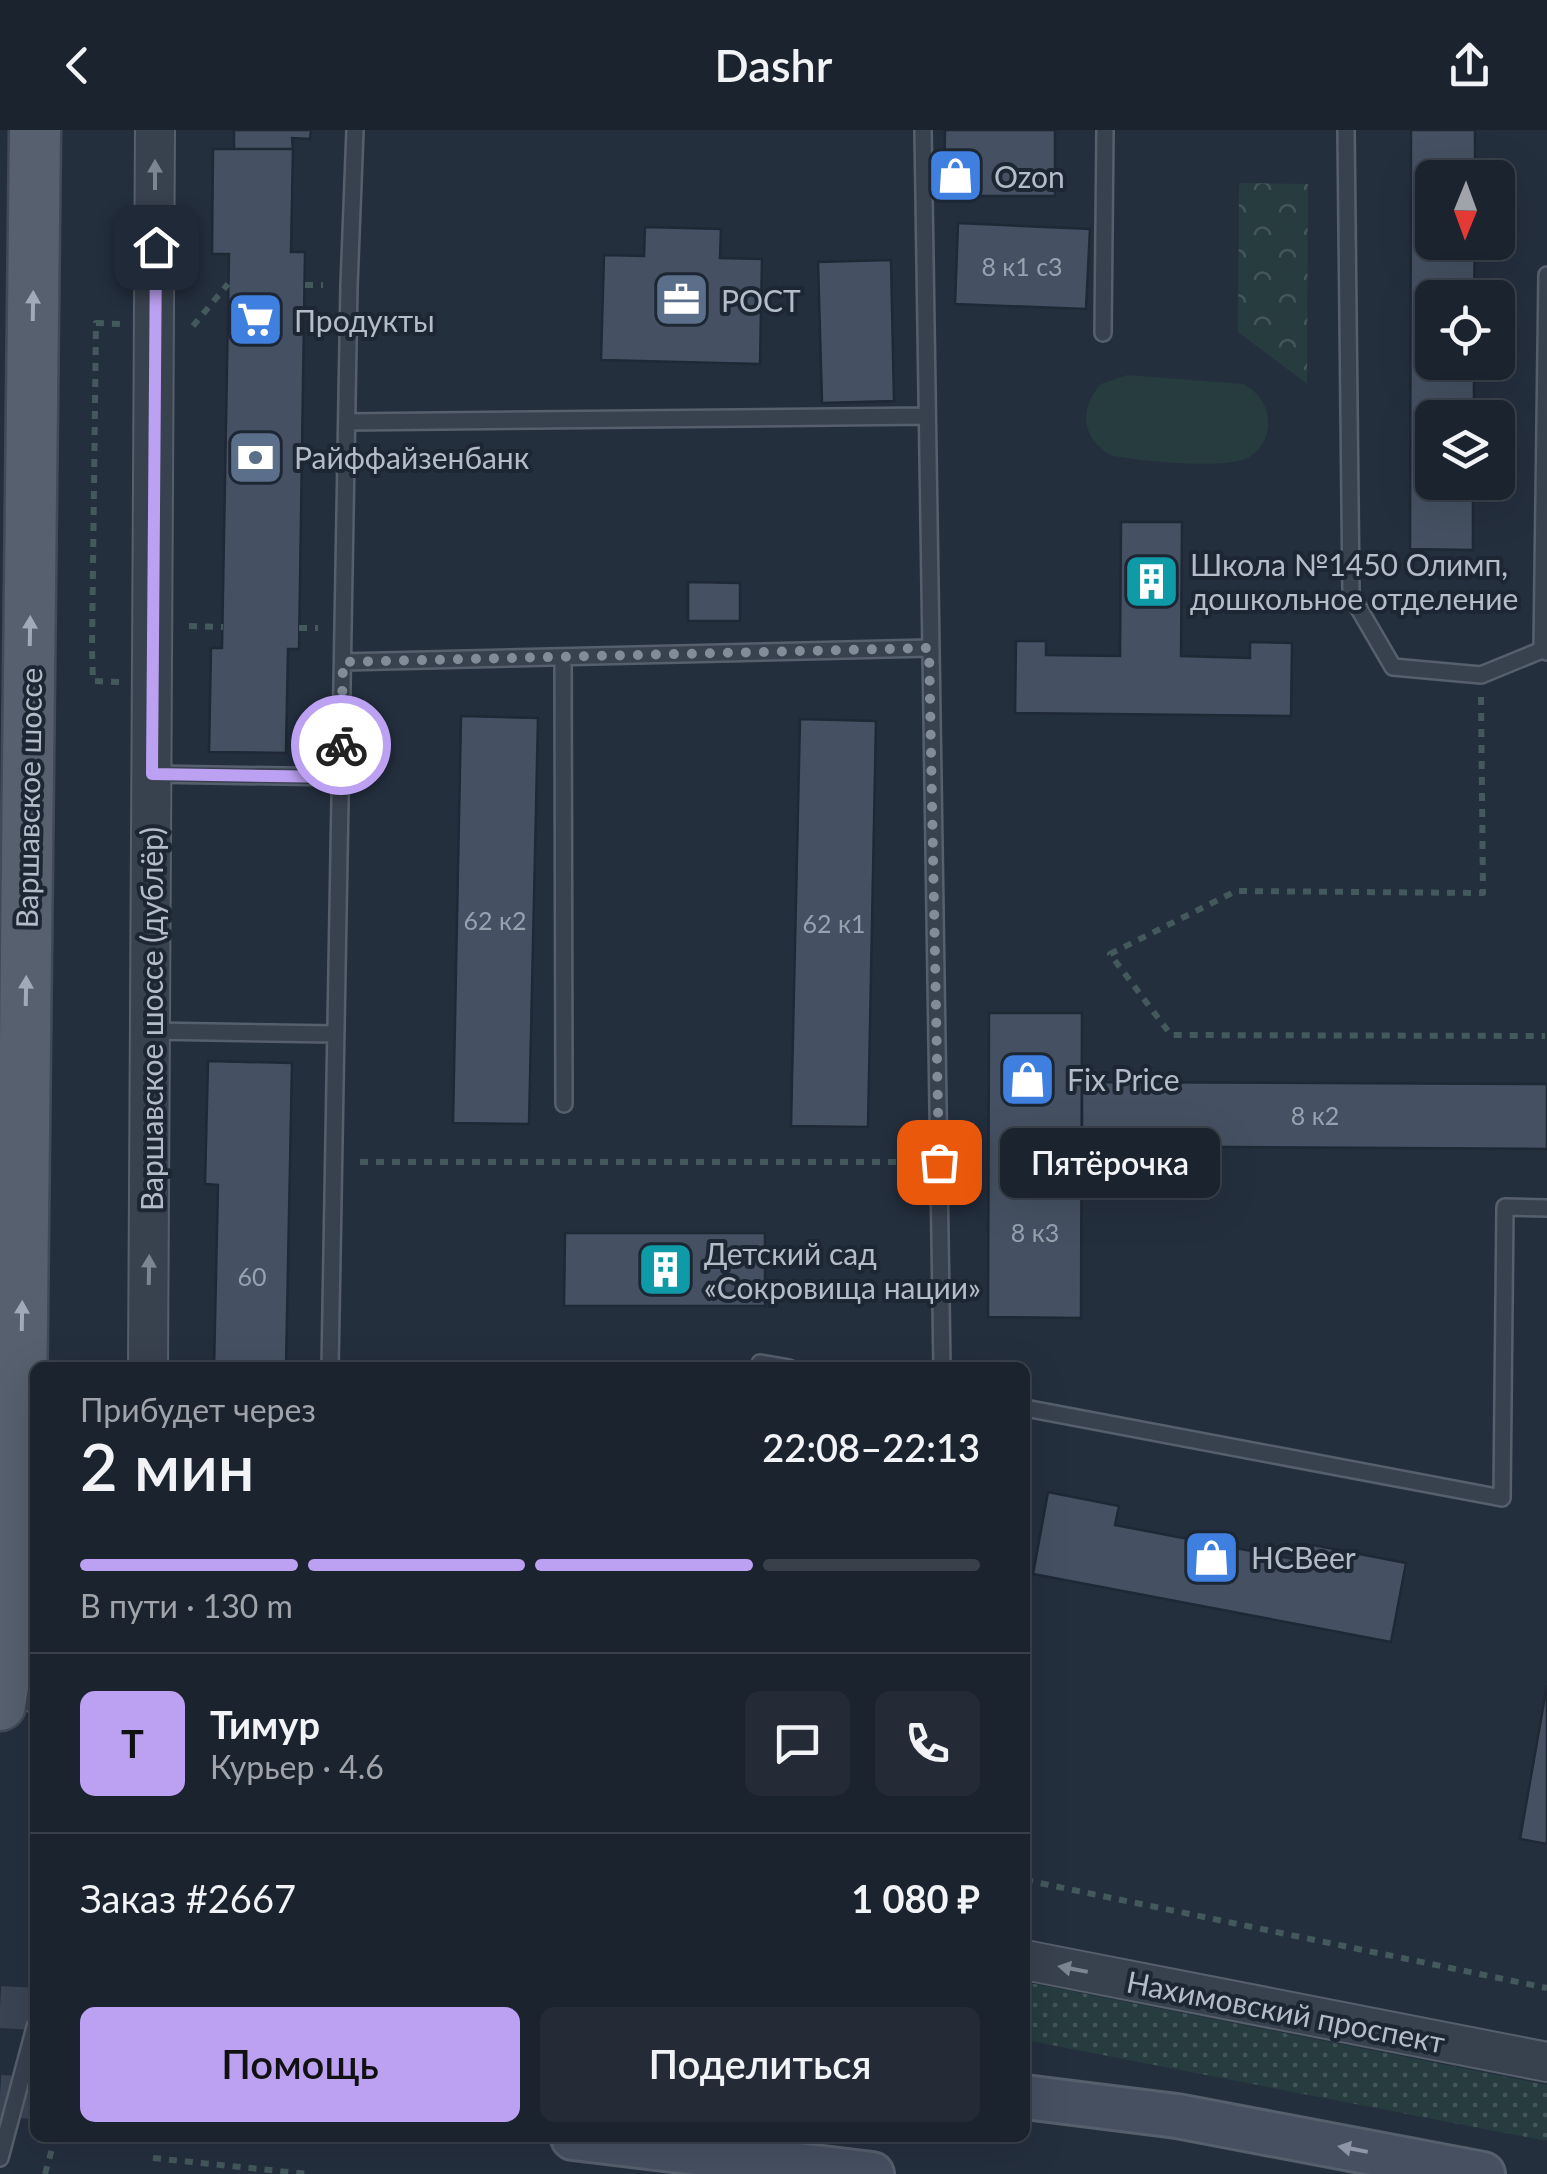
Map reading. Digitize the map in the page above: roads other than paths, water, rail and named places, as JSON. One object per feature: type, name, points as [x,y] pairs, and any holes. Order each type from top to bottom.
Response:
[{"type":"main road","name":"Варшавское шоссе","points":[[0,1705],[27,1584],[35,130]]},
{"type":"main road","points":[[1030,2098],[1176,2116],[1483,2174]]},
{"type":"main road","points":[[606,2142],[872,2174]]},
{"type":"street","name":"Варшавское шоссе (дублёр)","points":[[148,1362],[155,130]]},
{"type":"street","points":[[27,1584],[30,1685]]},
{"type":"street","name":"Нахимовский проспект","points":[[1030,1961],[1547,2062]]},
{"type":"lane","points":[[330,1362],[354,130]]},
{"type":"lane","points":[[923,130],[942,1362]]},
{"type":"lane","points":[[1103,332],[1105,130]]},
{"type":"lane","points":[[1346,130],[1351,595],[1392,666],[1481,674],[1545,651],[1547,275]]},
{"type":"lane","points":[[346,422],[927,416]]},
{"type":"lane","points":[[343,662],[929,648]]},
{"type":"lane","points":[[563,657],[564,1104]]},
{"type":"lane","points":[[152,774],[340,777]]},
{"type":"lane","points":[[151,1030],[335,1034]]},
{"type":"lane","points":[[1030,1409],[1502,1498],[1505,1207],[1547,1208]]},
{"type":"lane","points":[[0,2158],[30,2047]]},
{"type":"tunnel","points":[[0,2007],[30,2009]]},
{"type":"tunnel","points":[[0,2096],[30,2098]]},
{"type":"place","name":"Ozon","points":[[955,176]]},
{"type":"place","name":"РОСТ","points":[[682,300]]},
{"type":"place","name":"Продукты","points":[[255,320]]},
{"type":"place","name":"Райффайзенбанк","points":[[255,457]]},
{"type":"place","name":"Школа №1450 Олимп, дошкольное отделение","points":[[1151,581]]},
{"type":"place","name":"Fix Price","points":[[1028,1079]]},
{"type":"place","name":"Пятёрочка","points":[[939,1162]]},
{"type":"place","name":"Детский сад «Сокровища нации»","points":[[665,1270]]},
{"type":"place","name":"HCBeer","points":[[1212,1557]]}]
